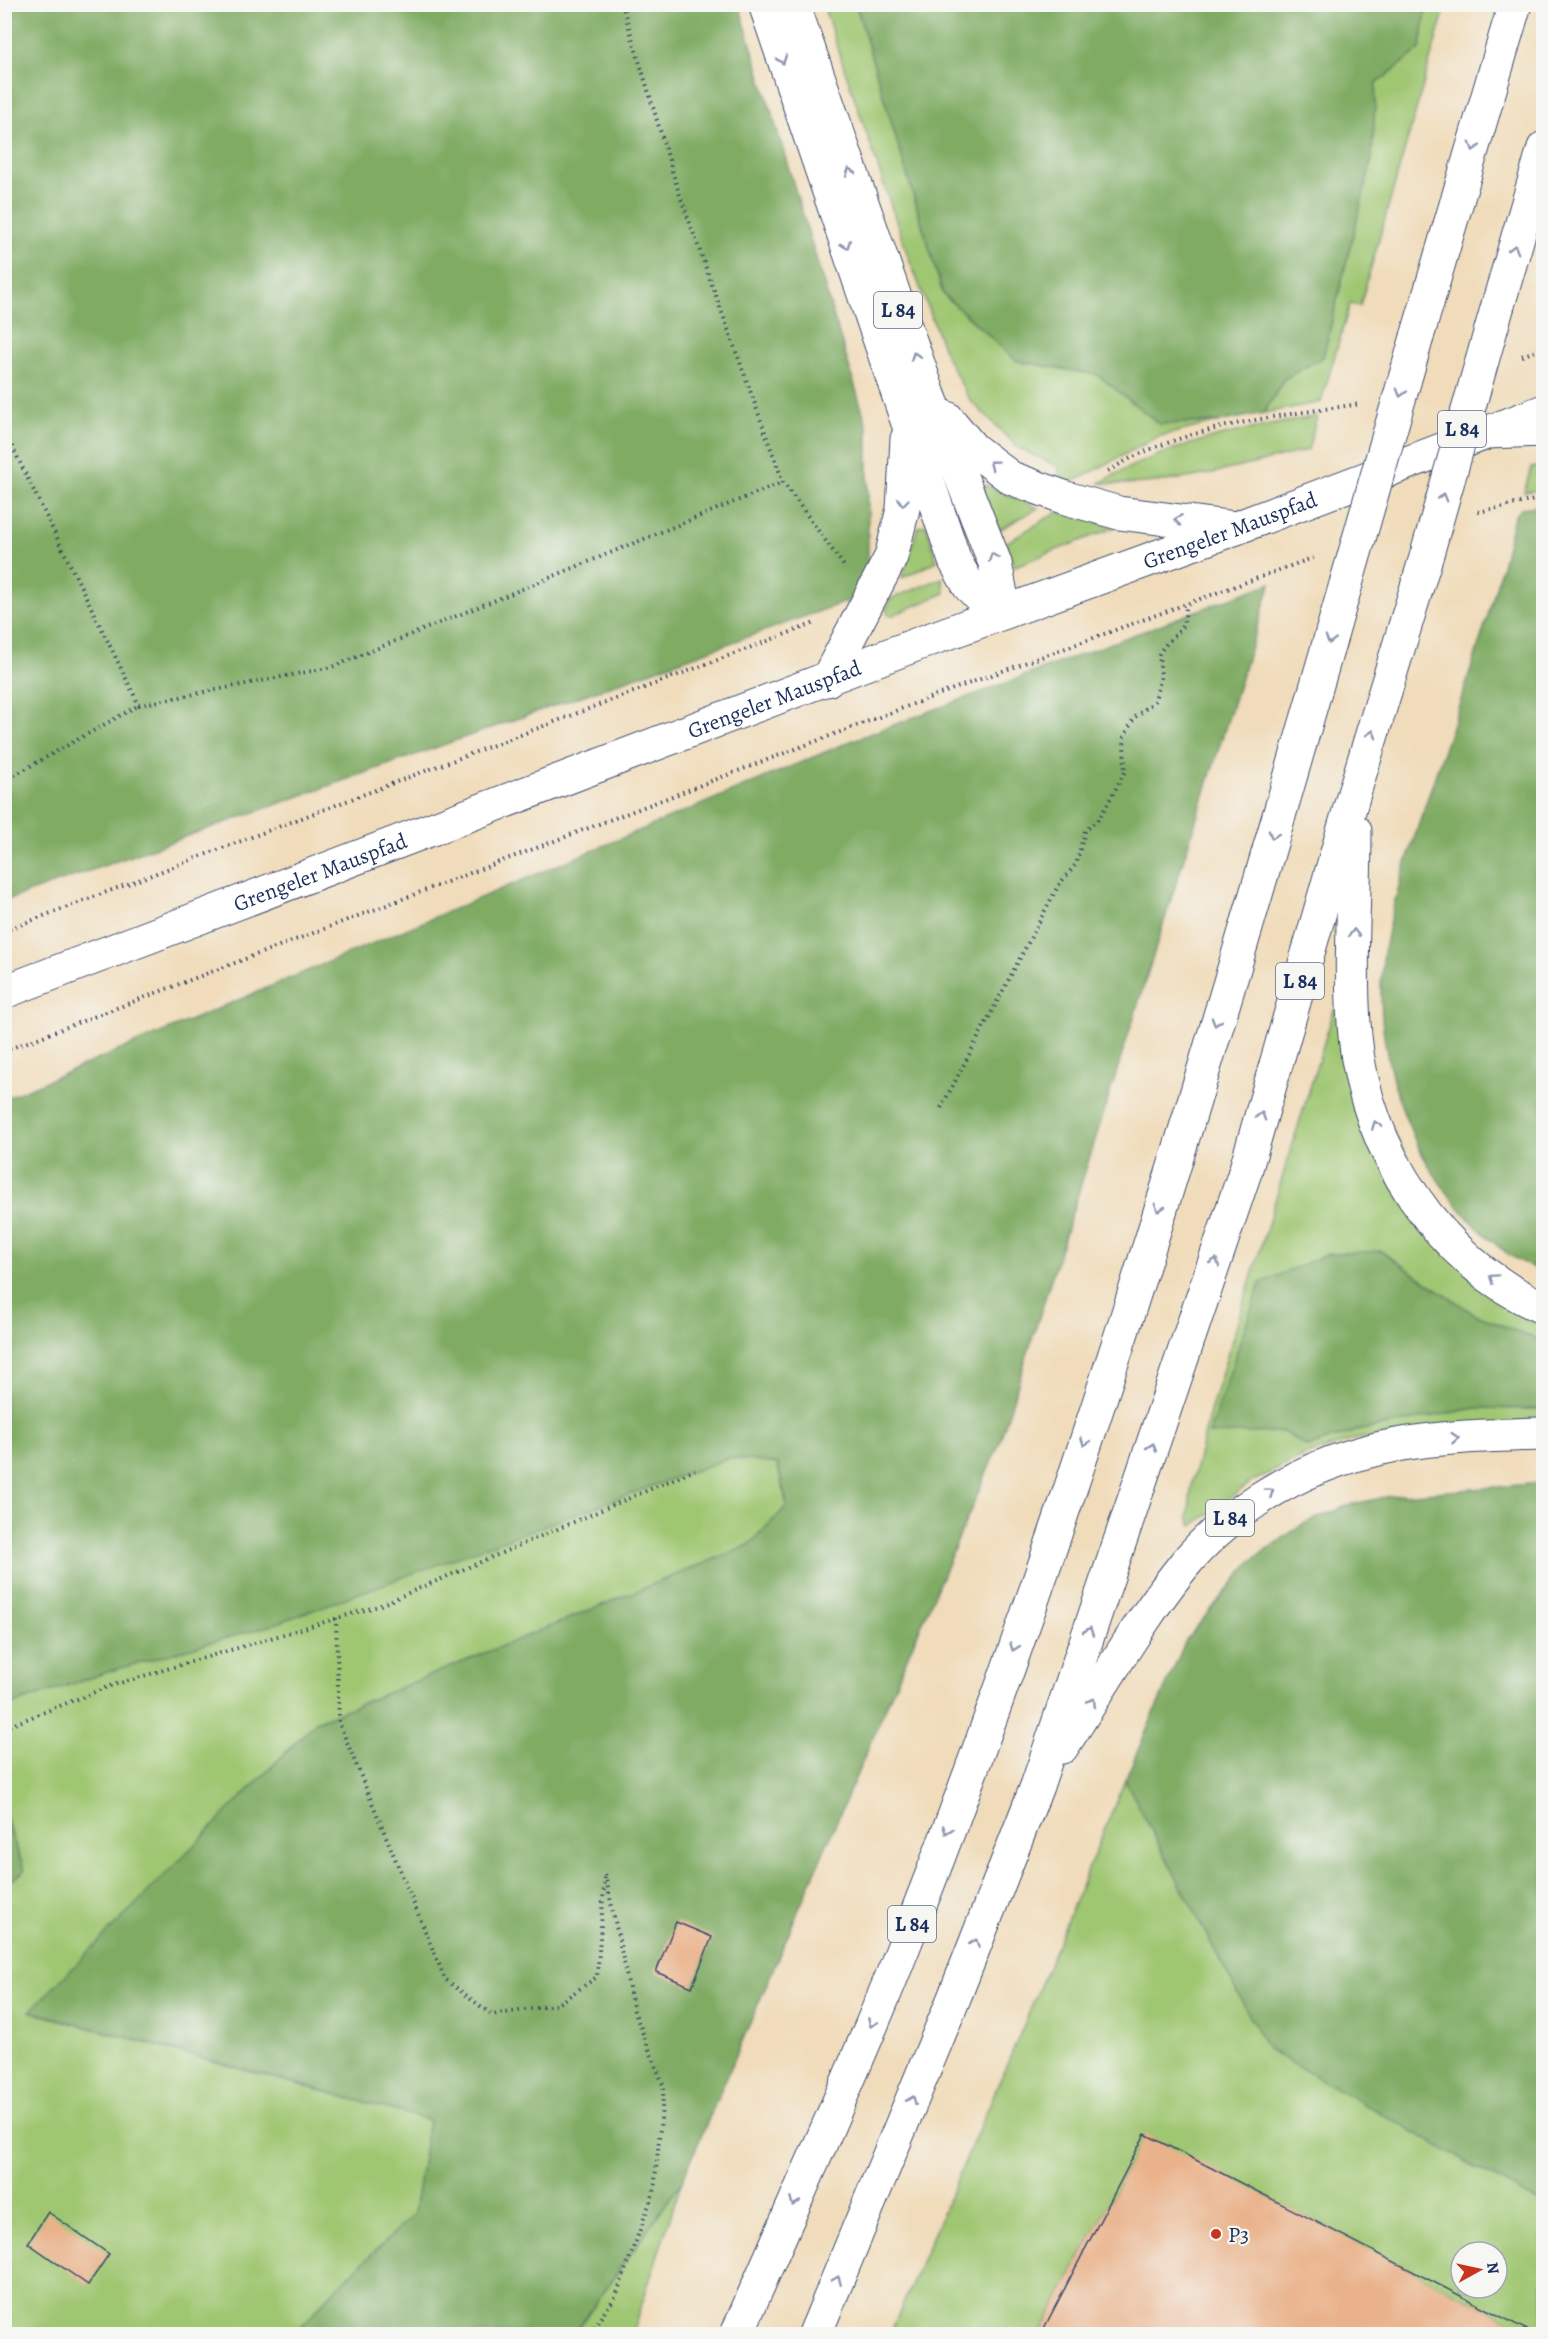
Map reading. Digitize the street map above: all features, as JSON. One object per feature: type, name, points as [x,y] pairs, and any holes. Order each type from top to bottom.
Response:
[{"type":"main road","name":"L 84","points":[[765,4],[955,561],[969,586],[997,614]]},
{"type":"main road","name":"L 84","points":[[793,4],[929,395],[995,563],[1001,594],[997,614]]},
{"type":"main road","name":"L 84","points":[[1490,91],[1491,4]]},
{"type":"main road","name":"L 84","points":[[737,2334],[895,1969],[1023,1623],[1110,1367],[1290,779],[1515,4]]},
{"type":"main road","name":"L 84","points":[[815,2334],[954,1998],[1037,1786],[1245,1172],[1544,148]]},
{"type":"main road","name":"L 84","points":[[929,395],[972,448],[1011,478],[1066,498],[1119,513],[1236,528]]},
{"type":"main road","name":"Grengeler Mauspfad","points":[[4,992],[997,614],[1236,528],[1544,411]]},
{"type":"main road","name":"L 84","points":[[827,680],[870,602],[891,557],[903,509],[908,423]]},
{"type":"main road","name":"L 84","points":[[1484,432],[1544,430]]},
{"type":"main road","name":"L 84","points":[[1355,790],[1355,1036],[1366,1092],[1378,1131],[1417,1203],[1441,1232],[1470,1261],[1544,1308]]},
{"type":"main road","name":"L 84","points":[[1037,1786],[1185,1564],[1231,1517],[1290,1479],[1351,1454],[1422,1440],[1544,1434]]},
{"type":"path","points":[[4,931],[870,602],[783,482],[678,190],[622,4]]},
{"type":"path","points":[[1511,360],[1544,348]]},
{"type":"path","points":[[1066,498],[1128,459],[1186,438],[1243,424],[1368,403]]},
{"type":"path","points":[[4,430],[138,705]]},
{"type":"path","points":[[4,781],[138,705],[332,667],[783,482]]},
{"type":"path","points":[[1468,514],[1544,498]]},
{"type":"path","points":[[4,1051],[937,694],[1325,553]]},
{"type":"path","points":[[941,1108],[1058,886],[1076,864],[1086,831],[1099,819],[1114,788],[1124,775],[1126,766],[1124,737],[1134,718],[1155,701],[1161,676],[1159,654],[1181,632],[1186,620],[1186,605]]},
{"type":"path","points":[[4,1728],[111,1686],[378,1606],[696,1470]]},
{"type":"path","points":[[336,1618],[339,1723],[445,1979],[492,2015],[556,2005],[597,1977],[605,1874],[634,2011],[664,2087],[654,2191],[616,2296],[589,2334]]},
{"type":"green space","points":[[4,5],[739,5],[868,429],[868,594],[5,901]]},
{"type":"green space","points":[[823,5],[856,5],[943,294],[1017,361],[1098,375],[1159,424],[1218,422],[1157,437],[1075,481],[1059,477],[1059,467],[1018,448],[970,400],[947,358],[907,253]]},
{"type":"green space","points":[[856,5],[1427,5],[1420,49],[1376,84],[1372,158],[1323,357],[1284,379],[1264,413],[1218,422],[1159,424],[1098,375],[1017,361],[943,294]]},
{"type":"green space","points":[[1427,5],[1446,5],[1360,306],[1350,304],[1321,402],[1264,413],[1284,379],[1323,357],[1372,158],[1376,84],[1420,49]]},
{"type":"green space","points":[[1317,416],[1308,450],[1205,475],[1151,483],[1100,483],[1125,469],[1178,448],[1233,433]]},
{"type":"green space","points":[[1543,466],[1543,490],[1524,492],[1531,468]]},
{"type":"green space","points":[[986,485],[1038,508],[999,530],[983,489]]},
{"type":"green space","points":[[1544,505],[1543,1272],[1515,1258],[1485,1235],[1461,1210],[1430,1168],[1405,1117],[1392,1078],[1384,1038],[1381,997],[1385,945],[1390,919],[1412,843],[1486,621],[1514,516],[1522,508]]},
{"type":"green space","points":[[1057,512],[1116,527],[1015,566],[1004,544]]},
{"type":"green space","points":[[926,525],[937,561],[902,578],[918,527]]},
{"type":"green space","points":[[942,578],[945,593],[891,616],[888,614],[886,610],[890,599]]},
{"type":"green space","points":[[1271,583],[999,1444],[682,2181],[574,2334],[295,2334],[335,2289],[414,2214],[429,2120],[30,2011],[316,1722],[749,1545],[787,1506],[778,1464],[729,1458],[272,1625],[107,1672],[5,1707],[4,1099],[856,739]]},
{"type":"green space","points":[[1341,1008],[1341,1034],[1474,1283],[1522,1316],[1543,1324],[1543,1342],[1474,1314],[1381,1251],[1209,1433],[1284,1432],[1308,1447],[1356,1431],[1476,1408],[1543,1409],[1543,1420],[1356,1439],[1304,1456],[1253,1481],[1192,1526],[1188,1517],[1192,1484],[1211,1408],[1334,1010]]},
{"type":"green space","points":[[1381,1251],[1474,1314],[1543,1342],[1543,1409],[1476,1408],[1356,1431],[1308,1447],[1284,1432],[1209,1434],[1260,1283],[1328,1254]]},
{"type":"green space","points":[[729,1458],[777,1463],[787,1506],[749,1545],[316,1722],[31,2012],[429,2120],[414,2214],[335,2289],[295,2334],[5,2334],[4,1884],[25,1871],[5,1816],[5,1707]]},
{"type":"green space","points":[[1544,1483],[1543,2205],[1267,2049],[1125,1780],[1186,1640],[1251,1561],[1303,1524],[1349,1505],[1391,1496]]},
{"type":"green space","points":[[1125,1780],[1267,2049],[1543,2205],[1543,2334],[1535,2334],[1468,2300],[1509,2300],[1509,2240],[1449,2240],[1449,2290],[1145,2135],[1040,2334],[890,2334],[1023,2027]]},
{"type":"green space","points":[[4,1816],[25,1871],[5,1884],[4,1884]]},
{"type":"green space","points":[[682,2181],[632,2334],[574,2334]]},
{"type":"building","points":[[676,1922],[712,1937],[692,1987],[656,1972]]},
{"type":"building","name":"P3","points":[[1145,2134],[1449,2290],[1449,2300],[1469,2300],[1535,2334],[1041,2334]]},
{"type":"building","points":[[48,2212],[109,2254],[88,2285],[28,2243]]},
{"type":"place","name":"P3","points":[[1216,2234]]}]
